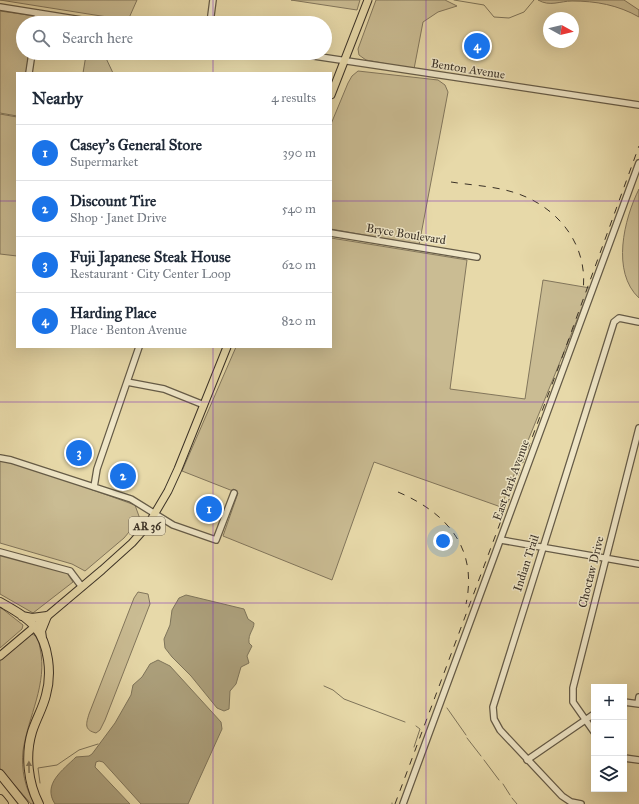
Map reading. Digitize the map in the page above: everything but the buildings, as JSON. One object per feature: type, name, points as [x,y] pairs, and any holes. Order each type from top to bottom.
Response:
[{"type":"highway","points":[[0,602],[22,616],[35,627],[42,639]]},
{"type":"highway","points":[[22,616],[32,618],[47,616],[41,631],[48,659],[49,678],[47,694],[32,733],[29,750],[29,772],[39,804]]},
{"type":"highway","points":[[0,774],[24,804]]},
{"type":"highway","points":[[0,799],[4,804]]},
{"type":"main road","points":[[332,93],[368,0]]},
{"type":"main road","name":"AR 36","points":[[0,656],[132,543],[156,514],[178,469],[226,348]]},
{"type":"street","points":[[211,16],[213,0]]},
{"type":"street","points":[[0,7],[57,16]]},
{"type":"street","name":"Benton Avenue","points":[[332,59],[639,105]]},
{"type":"street","points":[[29,72],[31,60]]},
{"type":"street","name":"East Park Avenue","points":[[403,804],[639,163]]},
{"type":"street","name":"Bryce Boulevard","points":[[332,233],[477,257]]},
{"type":"street","name":"Indian Trail","points":[[581,804],[564,799],[527,760],[496,725],[493,707],[614,322],[619,318],[639,322]]},
{"type":"street","points":[[94,487],[97,469],[139,348]]},
{"type":"street","points":[[127,382],[164,388],[204,405]]},
{"type":"street","name":"Choctaw Drive","points":[[591,728],[573,702],[573,688],[639,428]]},
{"type":"street","points":[[0,458],[131,499],[173,525],[216,540],[234,493]]},
{"type":"street","points":[[501,540],[639,564]]},
{"type":"street","points":[[0,552],[70,571],[82,587]]},
{"type":"street","points":[[627,702],[638,704],[639,697]]},
{"type":"street","points":[[527,760],[591,716]]},
{"type":"street","points":[[627,758],[639,760]]},
{"type":"shaded area","points":[[0,0],[137,0],[130,16],[101,16]]},
{"type":"shaded area","points":[[291,0],[360,0],[357,10]]},
{"type":"shaded area","points":[[376,0],[445,0],[457,6],[438,12],[423,22],[414,69],[366,60],[359,55],[358,49]]},
{"type":"shaded area","points":[[538,0],[624,0],[639,10],[639,17],[623,9],[598,3],[572,1],[547,3]]},
{"type":"shaded area","points":[[0,11],[35,16],[16,16],[16,60],[28,60],[26,72],[16,72],[16,116],[0,113]]},
{"type":"shaded area","points":[[85,60],[107,60],[113,72],[83,72]]},
{"type":"shaded area","points":[[358,71],[438,80],[445,85],[448,92],[419,245],[332,229],[332,122],[352,76]]},
{"type":"shaded area","points":[[0,114],[16,117],[16,256],[0,254]]},
{"type":"shaded area","points":[[639,189],[639,298],[630,287],[625,274],[623,245],[629,215]]},
{"type":"shaded area","points":[[332,238],[467,260],[450,389],[525,399],[543,280],[590,288],[501,507],[374,462],[332,580],[223,536],[238,493],[182,471],[236,348],[332,348]]},
{"type":"shaded area","points":[[0,459],[12,461],[135,505],[140,519],[124,538],[85,571],[72,564],[0,543]]},
{"type":"shaded area","points":[[0,554],[67,573],[73,582],[33,613],[0,594]]},
{"type":"shaded area","points":[[138,592],[148,594],[150,604],[105,720],[100,730],[96,733],[92,732],[87,726],[89,714],[134,598]]},
{"type":"shaded area","points":[[186,595],[244,609],[248,619],[254,623],[249,640],[249,643],[252,646],[247,656],[249,663],[241,667],[236,684],[230,691],[229,709],[224,711],[217,708],[191,676],[165,648],[164,639],[170,625],[172,610],[179,598]]},
{"type":"shaded area","points":[[0,607],[23,625],[22,629],[0,648]]},
{"type":"shaded area","points":[[31,634],[38,639],[42,661],[39,687],[25,738],[23,765],[24,779],[35,804],[31,804],[0,768],[0,661]]},
{"type":"shaded area","points":[[158,660],[170,666],[221,722],[222,729],[188,804],[141,804],[103,762],[99,761],[96,762],[95,767],[130,804],[55,804],[51,790],[60,772],[76,757],[89,756],[92,754],[115,723],[131,695],[133,685],[142,677],[150,664]]},
{"type":"waterway","points":[[454,0],[484,5],[494,17],[509,18],[524,12],[534,0]]},
{"type":"waterway","points":[[324,686],[333,690],[344,699],[405,722]]},
{"type":"waterway","points":[[447,708],[466,735]]},
{"type":"waterway","points":[[414,747],[420,729],[416,726]]},
{"type":"waterway","points":[[467,738],[481,756]]},
{"type":"waterway","points":[[40,783],[38,768],[57,765],[79,750],[98,744]]},
{"type":"waterway","points":[[484,760],[499,780]]},
{"type":"waterway","points":[[503,784],[510,795]]},
{"type":"waterway","points":[[512,798],[517,804]]},
{"type":"railway","points":[[395,804],[560,363],[639,146]]},
{"type":"railway","points":[[451,182],[509,191],[526,197],[541,205],[554,215],[566,228],[574,241],[580,257],[583,273],[583,291]]},
{"type":"railway","points":[[398,492],[431,510],[455,535],[463,549],[467,566],[469,584],[466,604]]},
{"type":"place","name":"Harding Place","points":[[477,46]]},
{"type":"place","name":"Fuji Japanese Steak House","points":[[79,453]]},
{"type":"place","name":"Discount Tire","points":[[123,476]]},
{"type":"place","name":"Casey's General Store","points":[[209,509]]}]
